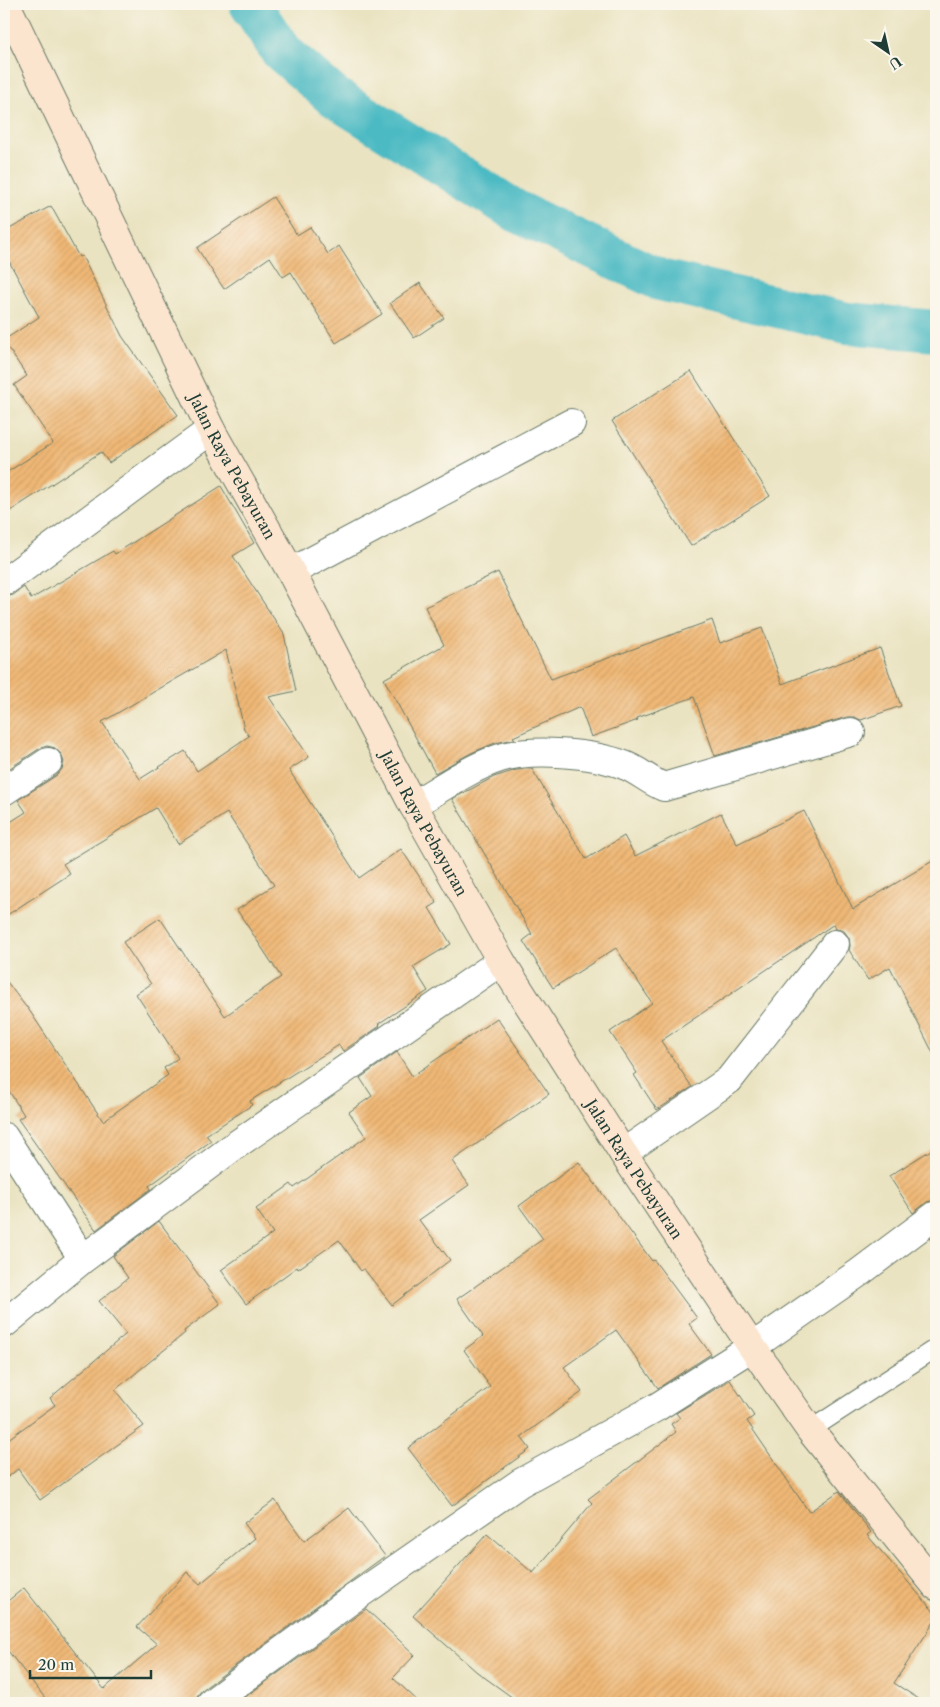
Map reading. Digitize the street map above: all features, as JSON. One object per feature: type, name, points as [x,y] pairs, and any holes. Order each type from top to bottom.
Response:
[{"type":"main road","name":"Jalan Raya Pebayuran","points":[[6,4],[211,430],[291,572],[413,805],[502,961],[623,1153],[752,1347],[810,1430],[936,1586]]},
{"type":"street","points":[[291,572],[571,423]]},
{"type":"street","points":[[4,582],[211,430]]},
{"type":"street","points":[[413,805],[479,767],[500,758],[517,754],[537,752],[570,754],[606,760],[624,765],[651,782],[664,787],[851,732]]},
{"type":"street","points":[[4,791],[48,762]]},
{"type":"street","points":[[623,1153],[729,1080],[835,944]]},
{"type":"street","points":[[4,1324],[84,1259],[233,1147],[502,961]]},
{"type":"street","points":[[4,1137],[84,1259]]},
{"type":"street","points":[[212,1703],[350,1600],[520,1483],[657,1407],[752,1347],[860,1272],[936,1214]]},
{"type":"lane","points":[[810,1430],[936,1348]]},
{"type":"building","points":[[273,197],[297,235],[310,227],[328,254],[339,246],[382,314],[336,343],[291,272],[283,277],[270,257],[224,289],[197,248]]},
{"type":"building","points":[[51,206],[79,257],[82,256],[122,336],[178,415],[109,463],[101,452],[4,515],[4,474],[53,443],[14,385],[27,376],[4,342],[4,340],[39,317],[4,252],[4,232]]},
{"type":"building","points":[[420,283],[444,318],[414,338],[390,303]]},
{"type":"building","points":[[691,371],[770,496],[691,546],[612,421]]},
{"type":"building","points":[[221,486],[254,543],[233,556],[284,634],[296,691],[269,697],[309,757],[289,770],[359,878],[401,849],[437,903],[429,908],[451,944],[413,967],[428,991],[378,1024],[380,1026],[343,1051],[339,1045],[250,1101],[252,1105],[206,1135],[211,1141],[149,1186],[151,1189],[96,1230],[18,1119],[24,1115],[4,1083],[4,978],[27,1007],[103,1121],[168,1075],[164,1068],[178,1058],[136,994],[151,984],[123,942],[160,918],[225,1016],[281,977],[237,910],[274,885],[227,813],[178,844],[156,808],[63,864],[70,874],[4,917],[4,826],[26,812],[18,800],[57,775],[62,769],[64,762],[61,754],[55,748],[47,746],[39,749],[4,772],[4,597],[13,595],[24,587],[31,599],[113,551],[115,554]],"holes":[[[226,650],[244,729],[249,736],[197,771],[185,751],[140,779],[102,722]]]},
{"type":"building","points":[[498,572],[551,679],[712,620],[720,643],[762,628],[782,684],[880,648],[901,706],[861,720],[847,717],[715,756],[694,697],[591,737],[580,707],[513,737],[515,739],[495,743],[471,753],[435,773],[384,679],[444,645],[425,607]]},
{"type":"building","points":[[532,769],[586,859],[624,836],[635,856],[721,813],[737,844],[804,811],[853,909],[936,859],[936,1059],[890,967],[868,980],[849,950],[849,938],[844,931],[836,929],[834,924],[661,1041],[692,1087],[657,1110],[634,1075],[637,1073],[610,1032],[652,1003],[616,948],[553,988],[523,941],[532,934],[452,799],[494,777],[516,770]]},
{"type":"building","points":[[497,1018],[549,1094],[452,1161],[469,1185],[419,1220],[450,1260],[392,1305],[364,1269],[361,1271],[339,1240],[298,1269],[297,1267],[246,1304],[221,1270],[273,1233],[256,1209],[291,1184],[294,1188],[366,1137],[349,1112],[372,1096],[360,1078],[397,1052],[412,1076]]},
{"type":"building","points":[[936,1147],[936,1200],[927,1202],[913,1213],[889,1176]]},
{"type":"building","points":[[579,1162],[652,1261],[654,1260],[697,1318],[689,1324],[711,1354],[658,1388],[616,1330],[564,1367],[582,1392],[521,1437],[530,1449],[452,1506],[408,1448],[490,1387],[464,1350],[483,1336],[457,1299],[543,1239],[519,1206]]},
{"type":"building","points":[[159,1221],[220,1304],[184,1331],[185,1333],[115,1390],[144,1426],[40,1500],[18,1469],[4,1480],[4,1442],[55,1405],[50,1398],[126,1334],[99,1301],[128,1278],[113,1256]]},
{"type":"building","points":[[936,1234],[936,1250],[930,1239]]},
{"type":"building","points":[[730,1380],[754,1416],[747,1421],[809,1512],[839,1491],[871,1532],[867,1535],[936,1614],[936,1619],[894,1683],[925,1703],[520,1703],[477,1672],[413,1616],[487,1534],[533,1573],[592,1503],[588,1499],[676,1432],[671,1424],[680,1418],[676,1413]]},
{"type":"building","points":[[275,1500],[304,1541],[349,1508],[385,1556],[202,1690],[197,1696],[196,1703],[49,1703],[4,1646],[4,1604],[24,1588],[104,1689],[157,1644],[137,1627],[187,1572],[200,1584],[255,1538],[244,1523]]},
{"type":"building","points":[[366,1609],[415,1655],[393,1678],[420,1703],[237,1703]]},
{"type":"waterway","points":[[250,4],[281,51],[334,97],[516,211],[660,280],[847,323],[936,331]]}]
